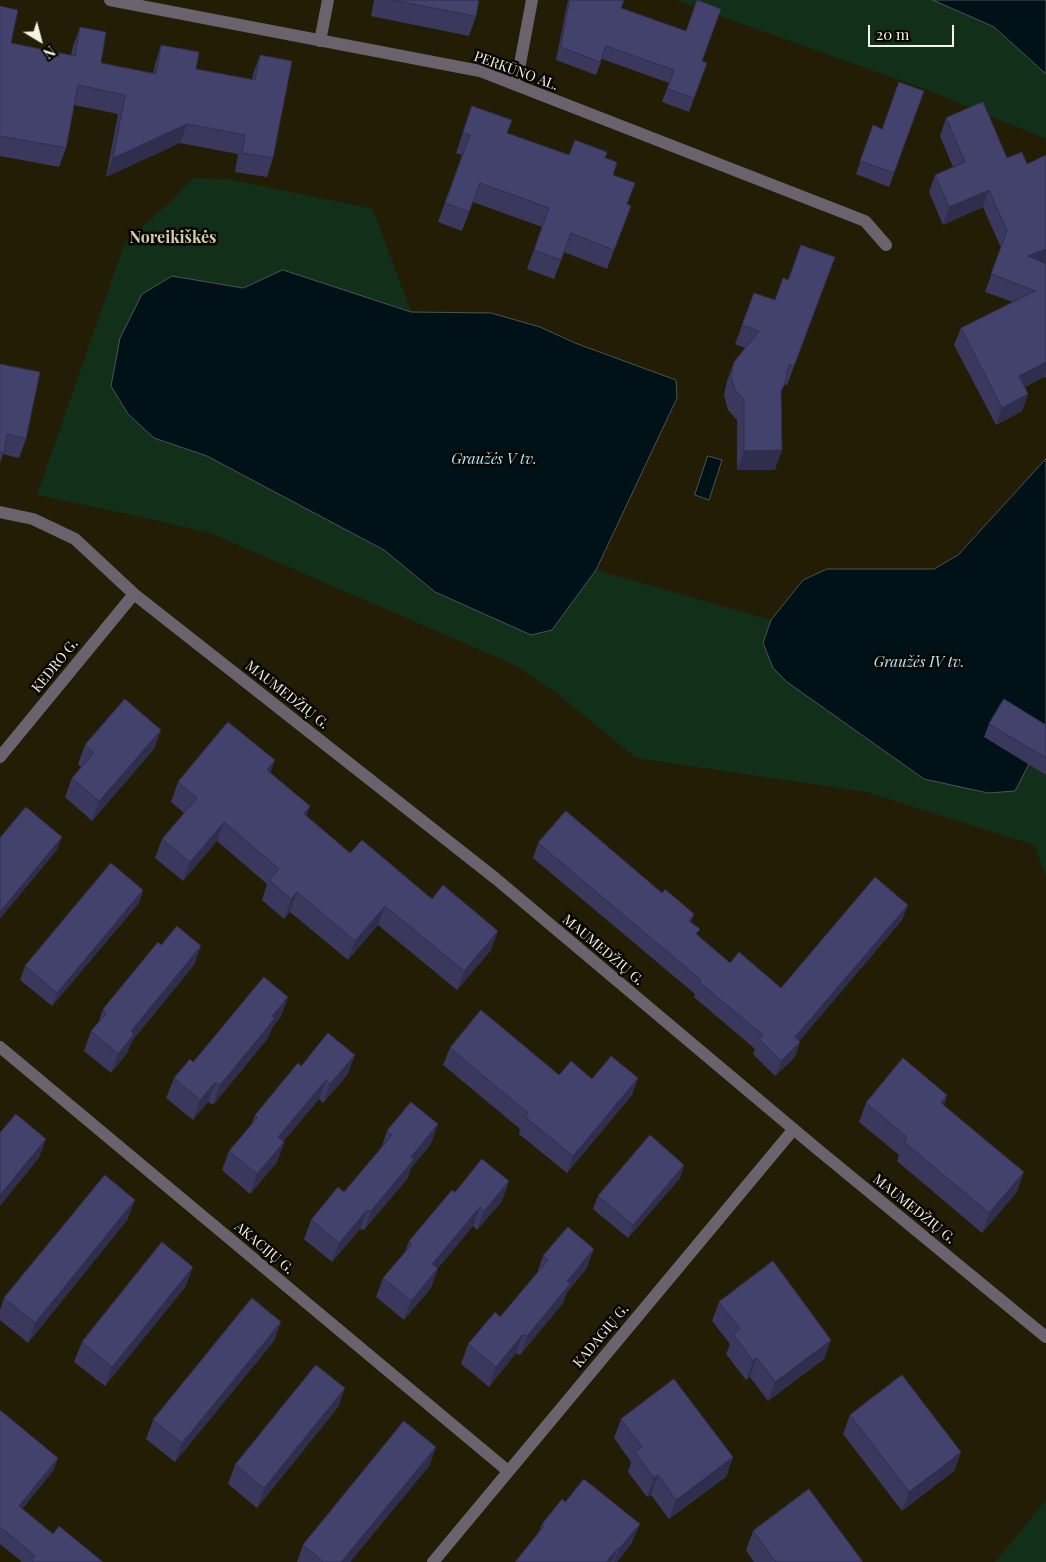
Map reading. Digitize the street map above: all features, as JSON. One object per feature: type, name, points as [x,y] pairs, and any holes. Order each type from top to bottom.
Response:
[{"type":"street","name":"PERKŪNO AL.","points":[[110,0],[480,71],[865,221],[886,245]]},
{"type":"street","points":[[320,41],[328,0]]},
{"type":"street","points":[[516,85],[532,0]]},
{"type":"street","name":"MAUMEDŽIŲ G.","points":[[0,512],[33,519],[75,539],[134,594],[495,878],[794,1130],[1046,1337]]},
{"type":"street","name":"KEDRO G.","points":[[0,758],[134,594]]},
{"type":"street","name":"AKACIJŲ G.","points":[[0,1047],[508,1471]]},
{"type":"street","name":"KADAGIŲ G.","points":[[433,1562],[794,1130]]},
{"type":"green space","points":[[675,0],[933,0],[994,27],[1046,74],[1046,139],[930,91]]},
{"type":"green space","points":[[193,178],[228,179],[373,209],[411,312],[283,270],[243,288],[172,276],[154,438],[207,456],[384,550],[435,592],[552,630],[596,570],[771,620],[763,643],[773,668],[787,682],[1028,764],[1046,741],[1046,876],[1034,845],[866,792],[636,758],[560,696],[517,666],[210,533],[37,495],[125,242],[169,203]]},
{"type":"green space","points":[[1046,1500],[1046,1562],[995,1562]]},
{"type":"water","points":[[933,0],[1046,0],[1046,74],[994,27]]},
{"type":"water","name":"Graužės V tv.","points":[[283,270],[411,312],[491,313],[540,327],[575,343],[676,380],[677,398],[596,570],[552,630],[531,635],[435,592],[384,550],[207,456],[154,438],[128,414],[111,386],[120,338],[142,294],[172,276],[243,288]]},
{"type":"water","points":[[708,456],[722,460],[709,500],[695,495]]},
{"type":"water","name":"Graužės IV tv.","points":[[1046,459],[1046,741],[1029,764],[1015,791],[988,793],[924,779],[787,682],[773,668],[763,643],[771,620],[803,580],[827,569],[934,569],[958,555]]},
{"type":"building","points":[[392,0],[479,0],[476,16]]},
{"type":"building","points":[[570,0],[624,0],[621,8],[686,31],[697,0],[721,9],[702,61],[707,63],[694,98],[667,89],[674,70],[606,46],[600,62],[561,47]]},
{"type":"building","points":[[0,6],[18,10],[11,43],[75,56],[80,27],[106,32],[101,63],[156,74],[161,45],[199,52],[196,69],[255,80],[260,55],[292,61],[273,158],[242,153],[245,135],[187,124],[113,158],[125,95],[78,85],[66,148],[0,136]]},
{"type":"building","points":[[899,82],[924,91],[894,173],[860,161],[873,125],[882,129]]},
{"type":"building","points":[[983,102],[1007,158],[1022,152],[1027,164],[1046,155],[1046,249],[1028,256],[1046,264],[1046,362],[1019,376],[1028,394],[1002,408],[961,328],[1035,291],[991,274],[1007,231],[989,190],[949,207],[935,175],[965,162],[946,118]]},
{"type":"building","points":[[472,106],[512,120],[507,133],[569,155],[575,140],[607,152],[605,158],[617,162],[613,175],[635,183],[627,204],[631,206],[614,250],[571,233],[561,260],[534,250],[549,208],[480,183],[469,212],[445,203],[470,135],[463,133]]},
{"type":"building","points":[[801,245],[835,257],[794,366],[789,364],[784,386],[781,390],[782,450],[744,451],[744,400],[735,390],[731,376],[734,362],[759,331],[742,325],[754,293],[775,300],[783,278],[788,280]]},
{"type":"building","points":[[0,364],[40,372],[26,439],[7,434],[4,453],[0,452]]},
{"type":"building","points":[[125,699],[161,730],[99,801],[72,778],[94,753],[85,745]]},
{"type":"building","points":[[1004,699],[1046,725],[1046,758],[989,724]]},
{"type":"building","points":[[228,722],[275,760],[267,770],[310,806],[304,814],[350,853],[362,840],[432,899],[443,885],[498,931],[464,971],[385,906],[355,941],[297,892],[291,899],[269,880],[279,869],[224,822],[190,862],[162,839],[197,798],[178,782]]},
{"type":"building","points":[[26,807],[62,837],[0,912],[0,838]]},
{"type":"building","points":[[566,811],[662,893],[665,889],[694,914],[689,921],[700,929],[696,934],[730,963],[739,952],[781,988],[875,877],[908,905],[795,1037],[800,1042],[781,1061],[759,1039],[763,1035],[699,982],[701,980],[538,843]]},
{"type":"building","points":[[111,863],[143,890],[57,993],[25,966]]},
{"type":"building","points":[[177,926],[201,946],[131,1031],[134,1034],[118,1054],[91,1031],[106,1014],[103,1009],[158,942],[161,945]]},
{"type":"building","points":[[264,977],[288,997],[272,1016],[275,1018],[220,1085],[215,1083],[200,1100],[174,1078],[190,1059],[193,1062]]},
{"type":"building","points":[[481,1010],[559,1075],[571,1061],[592,1079],[611,1056],[638,1078],[573,1156],[525,1117],[528,1113],[450,1048]]},
{"type":"building","points":[[328,1033],[355,1055],[330,1084],[326,1080],[278,1137],[284,1142],[257,1174],[229,1151],[257,1118],[255,1115],[298,1063],[301,1066]]},
{"type":"building","points":[[903,1058],[947,1095],[941,1103],[1024,1172],[989,1213],[904,1142],[907,1137],[866,1103]]},
{"type":"building","points":[[411,1102],[438,1124],[411,1157],[414,1159],[371,1211],[367,1210],[339,1243],[311,1220],[338,1187],[344,1192],[392,1135],[387,1131]]},
{"type":"building","points":[[16,1114],[46,1139],[0,1195],[0,1133]]},
{"type":"building","points":[[650,1135],[684,1165],[633,1225],[598,1196]]},
{"type":"building","points":[[482,1159],[509,1181],[484,1211],[480,1207],[432,1264],[438,1268],[411,1301],[383,1278],[411,1245],[409,1241],[452,1190],[455,1192]]},
{"type":"building","points":[[105,1175],[135,1200],[35,1323],[4,1298]]},
{"type":"building","points":[[568,1227],[594,1249],[567,1281],[570,1284],[527,1336],[523,1334],[496,1367],[468,1344],[495,1312],[500,1317],[548,1260],[543,1256]]},
{"type":"building","points":[[162,1242],[193,1267],[112,1367],[82,1342]]},
{"type":"building","points":[[773,1261],[831,1340],[775,1382],[757,1358],[753,1361],[733,1334],[740,1329],[719,1302]]},
{"type":"building","points":[[252,1298],[281,1322],[182,1443],[153,1420]]},
{"type":"building","points":[[316,1365],[345,1388],[264,1488],[235,1465]]},
{"type":"building","points":[[902,1375],[961,1452],[909,1492],[850,1415]]},
{"type":"building","points":[[674,1379],[733,1457],[676,1500],[658,1475],[654,1478],[635,1452],[642,1447],[621,1419]]},
{"type":"building","points":[[0,1410],[58,1458],[19,1506],[53,1534],[59,1526],[103,1562],[34,1562],[32,1560],[35,1556],[0,1527]]},
{"type":"building","points":[[404,1421],[436,1447],[341,1562],[324,1562],[303,1545]]},
{"type":"building","points":[[584,1479],[640,1524],[606,1562],[515,1562],[544,1526],[542,1524],[562,1499],[565,1502]]},
{"type":"building","points":[[809,1489],[863,1562],[776,1562],[753,1531]]},
{"type":"district","name":"Noreikiškės","points":[[173,238]]}]
